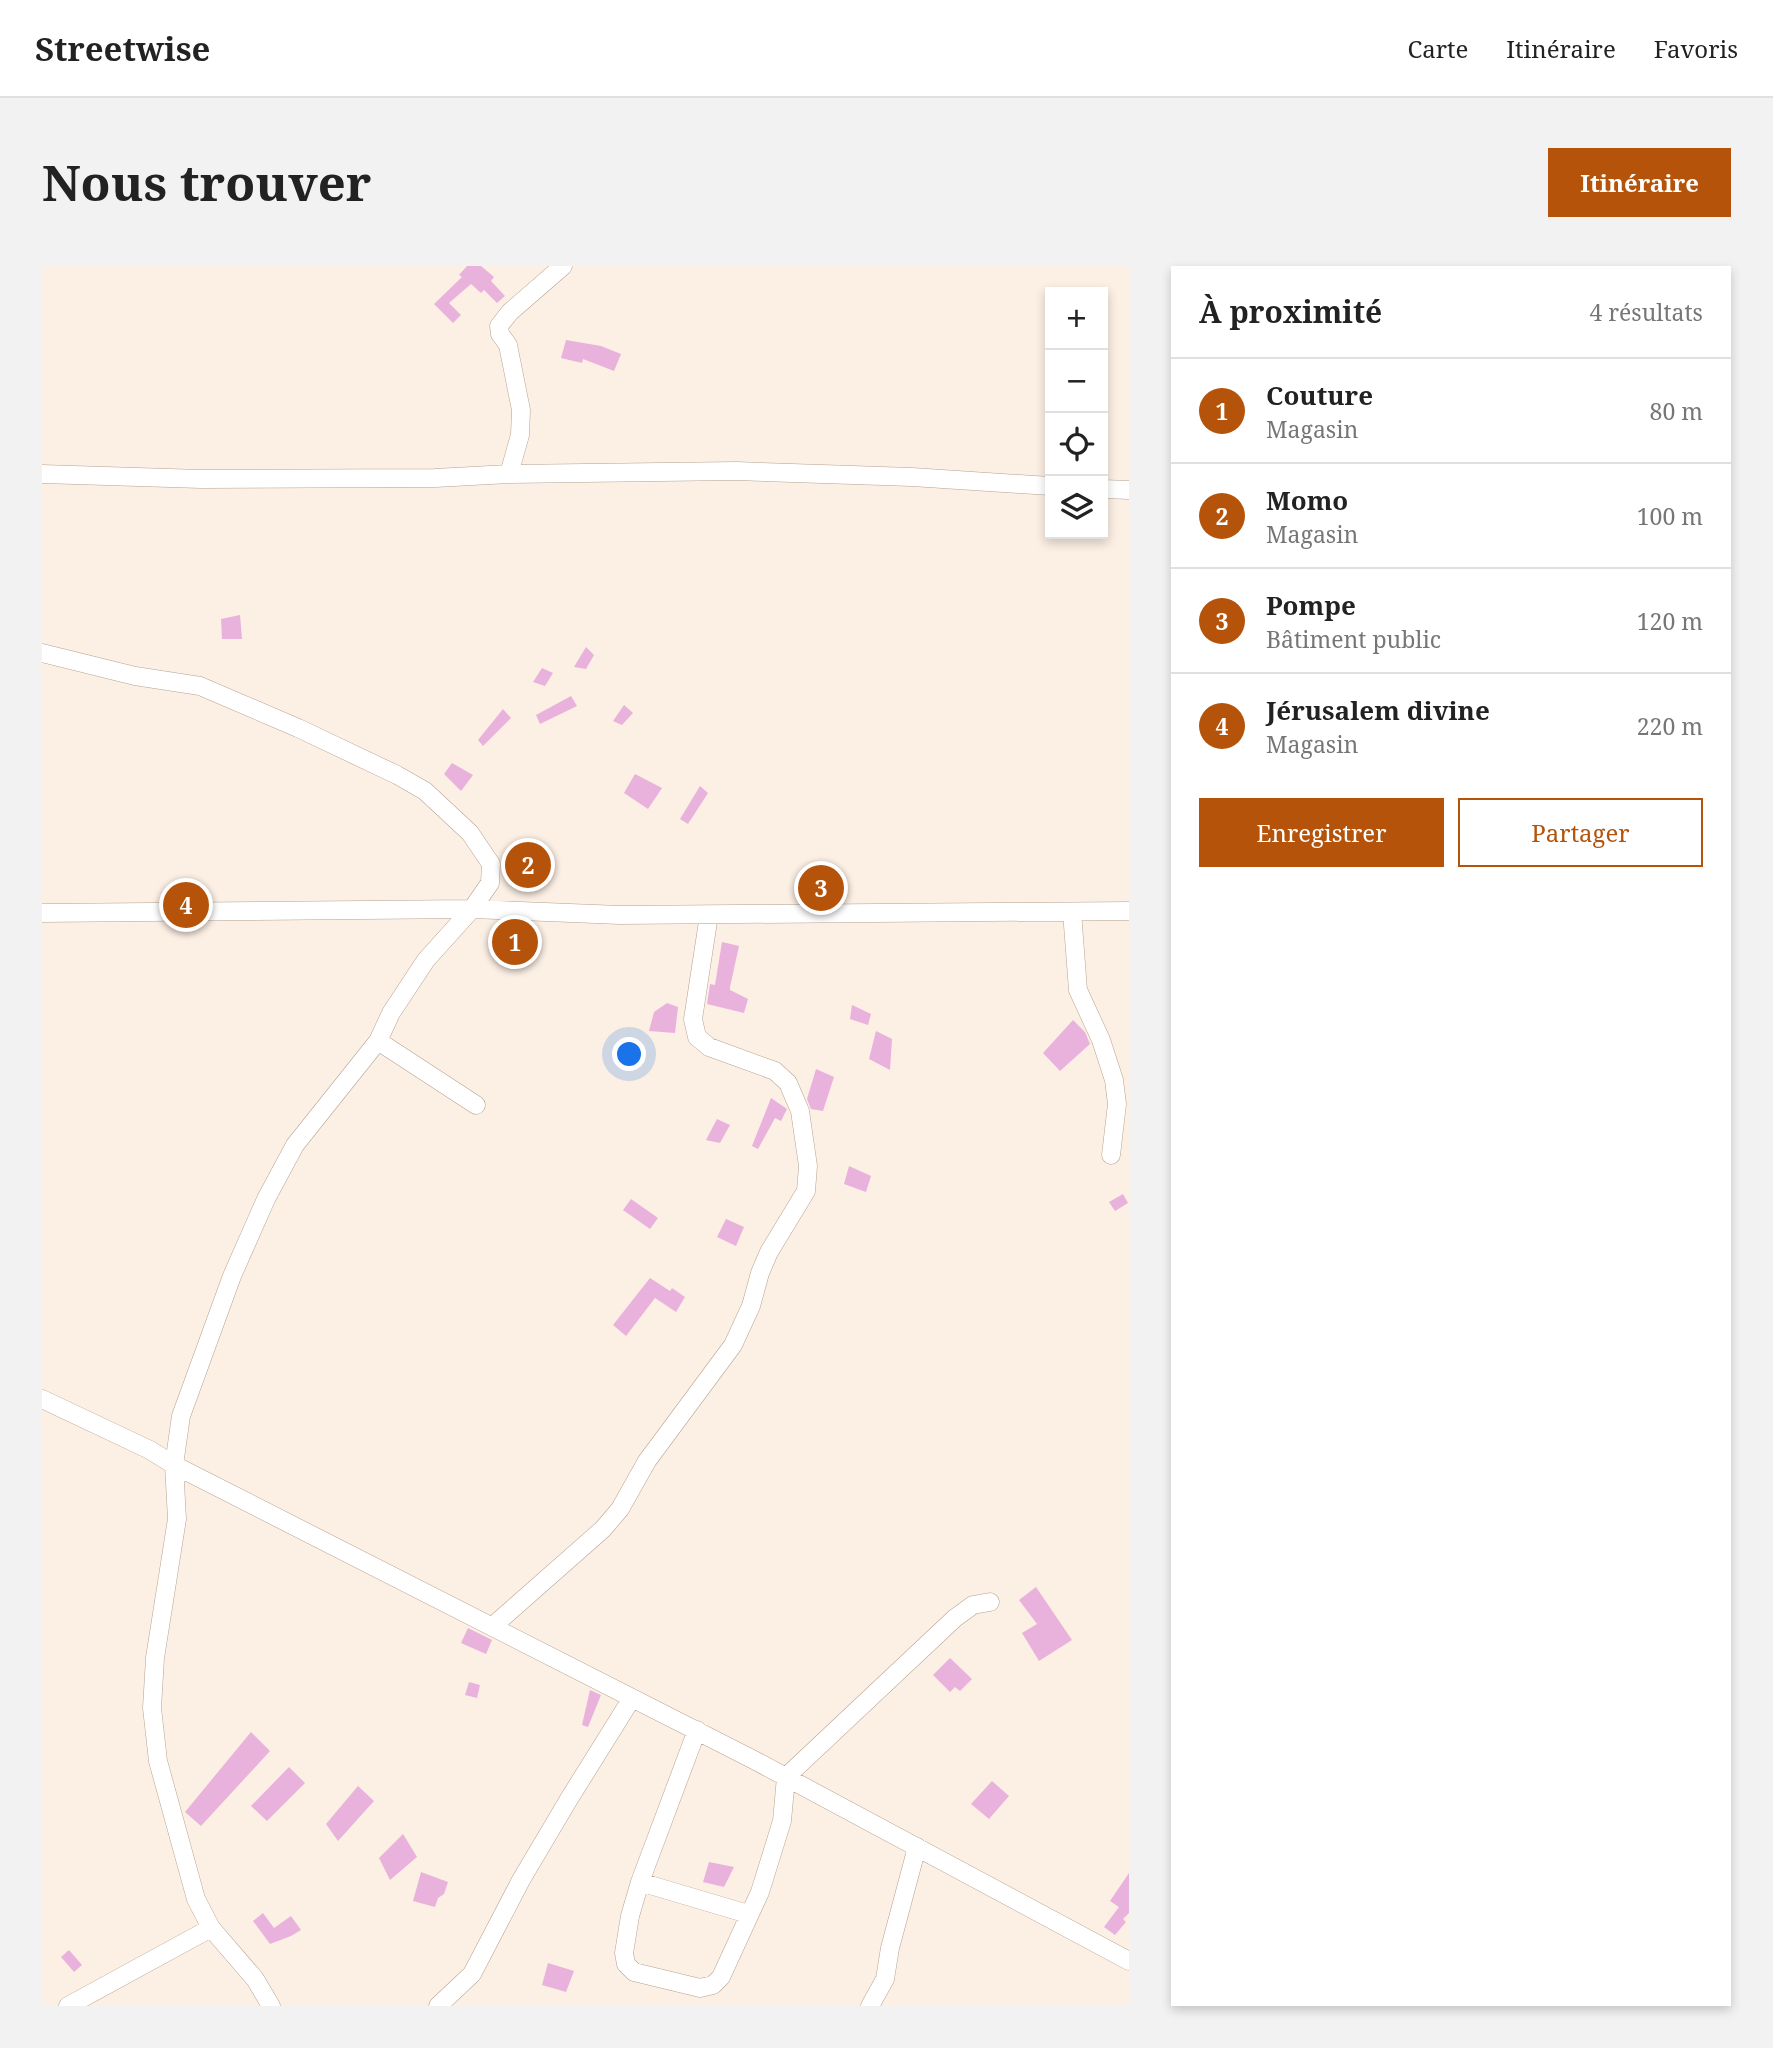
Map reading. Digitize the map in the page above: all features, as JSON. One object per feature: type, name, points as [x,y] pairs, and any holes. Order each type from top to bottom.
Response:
[{"type":"street","points":[[509,474],[520,435],[521,410],[508,345],[500,334],[499,326],[510,312],[563,266]]},
{"type":"street","points":[[42,474],[201,479],[435,478],[665,471],[795,472],[1045,486]]},
{"type":"street","points":[[1108,489],[1129,490]]},
{"type":"street","points":[[42,653],[135,676],[200,686],[397,775],[425,791],[470,833],[491,864],[490,884],[472,909],[426,960],[391,1013],[378,1041],[295,1145],[266,1199],[232,1276],[181,1416],[174,1465],[177,1519],[155,1658],[152,1708],[158,1761],[196,1899],[211,1928],[255,1979],[271,2006]]},
{"type":"street","points":[[42,913],[472,909],[620,915],[709,915],[1129,911]]},
{"type":"street","points":[[1072,912],[1078,990],[1101,1040],[1114,1080],[1117,1104],[1111,1155]]},
{"type":"street","points":[[492,1626],[603,1529],[620,1509],[647,1461],[733,1345],[751,1306],[769,1252],[806,1191],[808,1166],[800,1111],[788,1083],[775,1070],[709,1047],[697,1037],[693,1020],[709,915]]},
{"type":"street","points":[[378,1041],[476,1105]]},
{"type":"street","points":[[42,1399],[150,1450],[174,1465],[696,1730],[1129,1960]]},
{"type":"street","points":[[696,1730],[640,1882],[630,1916],[624,1953],[626,1964],[634,1972],[700,1988],[713,1985],[721,1977],[760,1892],[782,1821],[786,1777],[955,1618],[973,1605],[990,1602]]},
{"type":"street","points":[[438,2006],[472,1974],[569,1799],[632,1699]]},
{"type":"street","points":[[870,2006],[885,1979],[890,1948],[917,1847]]},
{"type":"street","points":[[640,1882],[748,1914]]},
{"type":"street","points":[[68,2006],[211,1928]]},
{"type":"building","points":[[467,266],[481,266],[494,277],[491,281],[505,296],[497,303],[484,290],[481,293],[471,284],[449,303],[461,315],[453,323],[434,304],[462,277],[459,275]]},
{"type":"building","points":[[566,340],[601,346],[621,354],[614,371],[583,359],[582,363],[561,358]]},
{"type":"building","points":[[240,615],[242,639],[222,639],[221,619]]},
{"type":"building","points":[[586,647],[594,655],[586,669],[574,667]]},
{"type":"building","points":[[542,668],[553,673],[545,686],[533,682]]},
{"type":"building","points":[[571,696],[577,706],[540,724],[536,715]]},
{"type":"building","points":[[624,705],[633,713],[622,725],[613,721]]},
{"type":"building","points":[[503,709],[511,718],[483,746],[478,740]]},
{"type":"building","points":[[452,763],[473,775],[461,791],[444,774]]},
{"type":"building","points":[[635,774],[662,788],[648,809],[624,793]]},
{"type":"building","points":[[700,786],[708,793],[688,824],[680,819]]},
{"type":"building","points":[[722,942],[739,946],[730,990],[748,999],[744,1013],[707,1004],[710,984],[715,985]]},
{"type":"building","points":[[667,1003],[678,1007],[675,1033],[649,1031],[654,1012]]},
{"type":"building","points":[[852,1005],[871,1014],[868,1025],[850,1019]]},
{"type":"building","points":[[1073,1020],[1085,1032],[1090,1044],[1060,1071],[1043,1053]]},
{"type":"building","points":[[876,1031],[892,1039],[890,1070],[869,1059]]},
{"type":"building","points":[[816,1069],[834,1077],[823,1111],[811,1109],[807,1099]]},
{"type":"building","points":[[771,1098],[787,1109],[781,1121],[775,1118],[758,1149],[752,1146]]},
{"type":"building","points":[[717,1119],[730,1125],[720,1143],[706,1140]]},
{"type":"building","points":[[849,1166],[871,1176],[866,1192],[844,1184]]},
{"type":"building","points":[[1123,1194],[1128,1203],[1115,1211],[1109,1202]]},
{"type":"building","points":[[631,1199],[658,1218],[650,1229],[623,1210]]},
{"type":"building","points":[[726,1219],[744,1227],[736,1246],[717,1237]]},
{"type":"building","points":[[650,1278],[685,1297],[676,1312],[655,1298],[626,1336],[613,1325]]},
{"type":"building","points":[[1036,1587],[1072,1640],[1039,1661],[1022,1633],[1037,1624],[1019,1600]]},
{"type":"building","points":[[468,1628],[492,1640],[486,1654],[461,1643]]},
{"type":"building","points":[[950,1658],[972,1679],[960,1691],[955,1687],[950,1692],[933,1675]]},
{"type":"building","points":[[469,1682],[480,1685],[477,1698],[465,1695]]},
{"type":"building","points":[[590,1690],[601,1695],[588,1727],[582,1725]]},
{"type":"building","points":[[251,1732],[270,1751],[201,1826],[185,1812]]},
{"type":"building","points":[[289,1767],[305,1783],[267,1821],[251,1806]]},
{"type":"building","points":[[992,1781],[1009,1796],[989,1819],[971,1804]]},
{"type":"building","points":[[358,1786],[374,1801],[338,1841],[326,1824]]},
{"type":"building","points":[[403,1834],[417,1857],[390,1880],[379,1858]]},
{"type":"building","points":[[709,1862],[734,1867],[724,1887],[703,1882]]},
{"type":"building","points":[[421,1872],[448,1882],[435,1907],[413,1901]]},
{"type":"building","points":[[1129,1873],[1129,1913],[1123,1919],[1126,1922],[1115,1935],[1104,1927],[1119,1907],[1110,1901]]},
{"type":"building","points":[[263,1913],[274,1928],[291,1916],[301,1930],[270,1944],[253,1921]]},
{"type":"building","points":[[69,1950],[82,1965],[74,1972],[61,1957]]},
{"type":"building","points":[[548,1963],[574,1971],[566,1992],[542,1985]]},
{"type":"place","name":"Momo","points":[[528,865]]},
{"type":"place","name":"Pompe","points":[[821,888]]},
{"type":"place","name":"Jérusalem divine","points":[[186,905]]},
{"type":"place","name":"Couture","points":[[515,942]]}]
